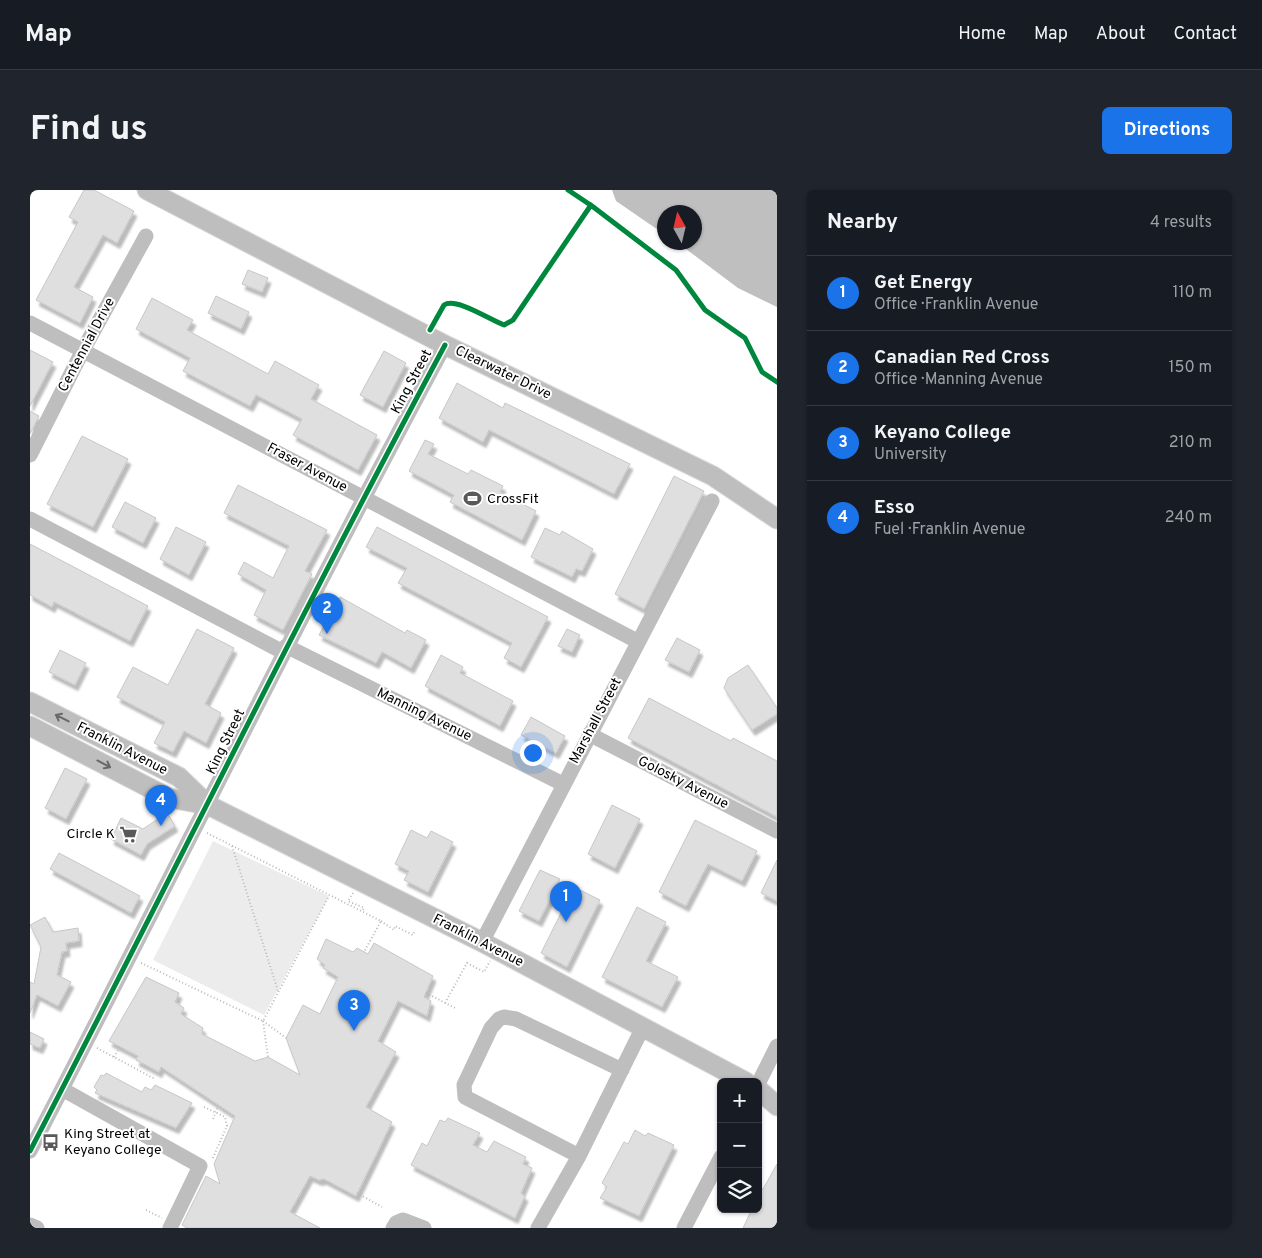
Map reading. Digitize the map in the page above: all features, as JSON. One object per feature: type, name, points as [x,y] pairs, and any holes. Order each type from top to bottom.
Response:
[{"type":"main road","name":"Clearwater Drive","points":[[147,190],[444,344],[713,476],[777,519]]},
{"type":"main road","name":"Franklin Avenue","points":[[30,702],[178,777],[208,805],[489,946],[739,1078]]},
{"type":"main road","name":"Franklin Avenue","points":[[30,726],[169,798],[208,805]]},
{"type":"main road","points":[[762,1087],[777,1089]]},
{"type":"main road","points":[[762,1091],[777,1106]]},
{"type":"street","name":"Centennial Drive","points":[[30,455],[83,350],[146,236]]},
{"type":"street","name":"Fraser Avenue","points":[[30,323],[638,641]]},
{"type":"street","name":"King Street","points":[[30,1151],[208,805],[284,649],[444,344]]},
{"type":"street","name":"Marshall Street","points":[[489,946],[563,784],[712,500]]},
{"type":"street","name":"Manning Avenue","points":[[30,519],[284,649],[563,784]]},
{"type":"street","name":"Golosky Avenue","points":[[590,734],[777,831]]},
{"type":"street","points":[[579,1156],[465,1097],[462,1090],[491,1028],[504,1017],[516,1019],[622,1070]]},
{"type":"street","points":[[538,1228],[579,1156],[643,1027]]},
{"type":"street","points":[[762,1078],[777,1046]]},
{"type":"street","points":[[62,1089],[200,1166],[170,1228]]},
{"type":"street","points":[[684,1228],[717,1165]]},
{"type":"street","points":[[394,1228],[396,1223],[403,1220],[424,1228]]},
{"type":"street","points":[[30,1225],[37,1228]]},
{"type":"path","points":[[205,832],[394,930],[395,926],[413,935],[415,930]]},
{"type":"path","points":[[232,846],[278,992]]},
{"type":"path","points":[[268,1057],[263,1021],[329,896]]},
{"type":"path","points":[[364,952],[381,922]]},
{"type":"path","points":[[445,1003],[466,963],[484,972],[489,946]]},
{"type":"path","points":[[130,957],[263,1021],[286,1038]]},
{"type":"path","points":[[426,993],[455,1008]]},
{"type":"path","points":[[86,1043],[155,1079]]},
{"type":"path","points":[[114,1057],[120,1047]]},
{"type":"path","points":[[213,1119],[214,1112],[218,1106]]},
{"type":"path","points":[[204,1107],[224,1117],[227,1126],[211,1162]]},
{"type":"path","points":[[357,1193],[382,1207]]},
{"type":"shaded area","points":[[612,190],[777,190],[777,307],[738,288],[687,250],[702,250],[702,205],[657,205],[657,229],[616,201]]},
{"type":"shaded area","points":[[213,841],[329,896],[264,1015],[153,960]]},
{"type":"building","points":[[84,190],[94,190],[134,211],[117,243],[103,235],[74,287],[93,297],[80,323],[36,300],[78,222],[69,217]]},
{"type":"building","points":[[248,270],[268,278],[262,292],[242,284]]},
{"type":"building","points":[[216,296],[249,312],[241,329],[208,313]]},
{"type":"building","points":[[152,298],[193,320],[187,330],[268,374],[275,361],[319,385],[311,399],[377,435],[358,470],[293,435],[302,419],[256,395],[250,406],[183,371],[190,358],[136,329]]},
{"type":"building","points":[[30,350],[53,362],[30,406]]},
{"type":"building","points":[[384,351],[406,363],[383,407],[360,395]]},
{"type":"building","points":[[457,383],[503,408],[505,403],[630,464],[614,494],[489,430],[483,442],[439,418]]},
{"type":"building","points":[[30,411],[39,416],[30,434]]},
{"type":"building","points":[[82,436],[128,459],[93,527],[47,504]]},
{"type":"building","points":[[425,440],[434,444],[428,454],[468,474],[471,470],[503,486],[500,492],[536,511],[522,540],[450,502],[454,495],[409,471]]},
{"type":"building","points":[[674,476],[704,491],[644,609],[615,594]]},
{"type":"building","points":[[238,485],[327,530],[305,571],[312,574],[283,630],[254,615],[266,590],[238,574],[244,562],[273,578],[289,546],[224,513]]},
{"type":"building","points":[[125,502],[156,518],[143,543],[112,527]]},
{"type":"building","points":[[176,527],[206,542],[189,575],[160,559]]},
{"type":"building","points":[[377,527],[548,617],[521,667],[504,658],[512,643],[398,583],[407,568],[366,547]]},
{"type":"building","points":[[545,528],[560,535],[562,531],[593,549],[582,571],[576,569],[572,577],[531,557]]},
{"type":"building","points":[[30,544],[148,606],[130,641],[54,602],[52,607],[30,595]]},
{"type":"building","points":[[340,597],[405,633],[407,630],[426,640],[411,668],[382,652],[376,663],[319,635]]},
{"type":"building","points":[[197,629],[234,648],[205,704],[221,713],[206,743],[184,731],[173,752],[154,743],[165,722],[117,697],[133,667],[168,685]]},
{"type":"building","points":[[567,629],[580,635],[572,652],[558,646]]},
{"type":"building","points":[[677,638],[700,650],[689,672],[665,660]]},
{"type":"building","points":[[60,650],[86,663],[75,685],[49,672]]},
{"type":"building","points":[[441,655],[463,667],[460,673],[513,701],[500,726],[425,686]]},
{"type":"building","points":[[748,665],[777,708],[777,714],[752,730],[724,688],[728,678]]},
{"type":"building","points":[[649,698],[731,741],[733,738],[777,761],[777,817],[628,738]]},
{"type":"building","points":[[531,717],[565,736],[556,753],[521,735]]},
{"type":"building","points":[[65,768],[87,779],[66,819],[45,808]]},
{"type":"building","points":[[612,805],[640,819],[615,868],[588,854]]},
{"type":"building","name":"Circle K","points":[[167,813],[175,826],[147,844],[141,855],[111,839],[121,818],[143,829]]},
{"type":"building","points":[[695,820],[757,851],[742,881],[708,864],[686,906],[659,892]]},
{"type":"building","points":[[411,830],[427,838],[431,831],[453,842],[428,892],[404,880],[409,871],[395,864]]},
{"type":"building","points":[[59,853],[140,896],[131,913],[50,869]]},
{"type":"building","points":[[777,860],[777,901],[761,893]]},
{"type":"building","points":[[540,870],[560,879],[539,921],[519,911]]},
{"type":"building","points":[[574,887],[600,900],[567,967],[541,953]]},
{"type":"building","points":[[637,907],[666,922],[646,961],[678,977],[662,1007],[602,977]]},
{"type":"building","points":[[45,917],[53,932],[78,928],[79,941],[66,943],[67,951],[62,952],[57,975],[71,982],[58,1006],[37,995],[30,1013],[30,982],[34,984],[41,947],[30,925]]},
{"type":"building","points":[[326,939],[353,952],[357,948],[368,954],[374,943],[433,976],[424,997],[431,1001],[427,1016],[398,1001],[378,1041],[396,1052],[366,1107],[392,1122],[356,1196],[324,1179],[319,1180],[310,1176],[290,1212],[320,1228],[187,1228],[182,1225],[206,1176],[220,1184],[214,1164],[235,1116],[161,1067],[159,1072],[136,1060],[138,1056],[109,1041],[146,977],[179,993],[175,1002],[184,1008],[181,1014],[203,1028],[202,1034],[255,1061],[268,1057],[300,1075],[286,1038],[303,1005],[320,1014],[338,977],[323,968],[325,965],[317,959]]},
{"type":"building","points":[[30,1032],[44,1039],[40,1048],[30,1044]]},
{"type":"building","points":[[106,1073],[142,1092],[145,1087],[151,1090],[155,1085],[192,1103],[176,1128],[95,1093],[97,1090],[94,1087],[101,1075],[104,1076]]},
{"type":"building","points":[[448,1118],[480,1133],[473,1145],[487,1152],[494,1141],[526,1157],[523,1164],[532,1168],[521,1193],[525,1196],[515,1218],[411,1165],[422,1143],[427,1146],[440,1120],[445,1122]]},
{"type":"building","points":[[635,1130],[645,1136],[648,1133],[674,1145],[639,1216],[600,1198],[607,1187],[602,1183],[624,1142],[628,1144]]},
{"type":"building","points":[[777,1164],[777,1228],[743,1228],[750,1213],[762,1213],[763,1189]]},
{"type":"cycle path","points":[[568,190],[676,270],[705,310],[745,338],[762,372],[777,382]]},
{"type":"cycle path","points":[[430,330],[444,305],[449,303],[465,306],[504,325],[513,320],[591,205]]},
{"type":"cycle path","points":[[30,1151],[339,545],[445,345]]},
{"type":"place","name":"CrossFit","points":[[473,499]]},
{"type":"place","name":"Canadian Red Cross","points":[[327,634]]},
{"type":"place","name":"Esso","points":[[161,826]]},
{"type":"place","name":"Circle K","points":[[129,834]]},
{"type":"place","name":"Get Energy","points":[[566,922]]},
{"type":"place","name":"Keyano College","points":[[354,1031]]},
{"type":"place","name":"King Street at Keyano College","points":[[50,1142]]}]
